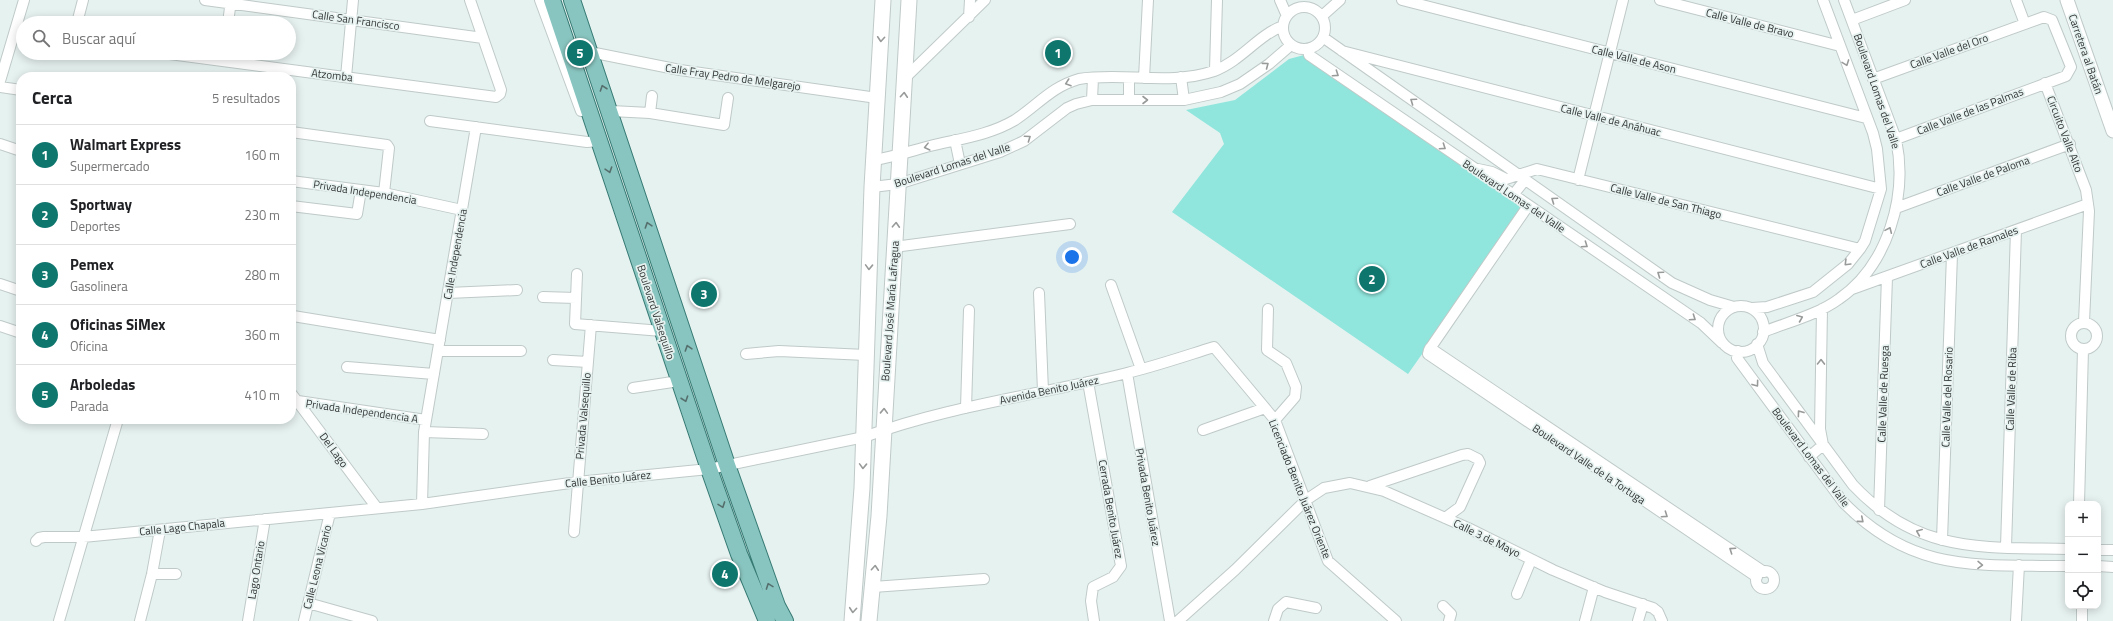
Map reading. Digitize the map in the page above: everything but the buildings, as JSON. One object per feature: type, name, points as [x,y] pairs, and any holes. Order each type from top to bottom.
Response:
[{"type":"main road","name":"Boulevard Valsequillo","points":[[552,0],[709,469],[739,554],[767,621]]},
{"type":"main road","name":"Boulevard Valsequillo","points":[[572,0],[611,111],[727,465],[777,606],[786,621]]},
{"type":"main road","name":"Boulevard José María Lafragua","points":[[852,621],[861,502],[872,187],[884,0]]},
{"type":"main road","name":"Boulevard José María Lafragua","points":[[869,621],[873,587],[884,430],[909,0]]},
{"type":"street","points":[[19,16],[24,0]]},
{"type":"street","points":[[79,16],[83,0]]},
{"type":"street","name":"Calle San Francisco","points":[[205,0],[231,2],[483,38]]},
{"type":"street","points":[[346,77],[353,0]]},
{"type":"street","points":[[470,0],[483,38]]},
{"type":"street","points":[[540,0],[586,122]]},
{"type":"street","points":[[969,17],[970,0]]},
{"type":"street","points":[[905,78],[985,0]]},
{"type":"street","points":[[1144,78],[1148,0]]},
{"type":"street","points":[[1215,70],[1217,0]]},
{"type":"street","points":[[1280,0],[1287,16]]},
{"type":"street","points":[[1322,16],[1340,0]]},
{"type":"street","name":"Calle Valle de Ason","points":[[1402,0],[1866,118]]},
{"type":"street","points":[[1578,180],[1623,0]]},
{"type":"street","name":"Calle Valle de Bravo","points":[[1660,0],[1840,46]]},
{"type":"street","name":"Boulevard Lomas del Valle","points":[[1752,308],[1767,307],[1813,292],[1848,264],[1865,241],[1881,189],[1877,149],[1823,0]]},
{"type":"street","name":"Boulevard Lomas del Valle","points":[[1764,332],[1822,309],[1850,290],[1863,276],[1883,244],[1894,219],[1899,186],[1899,156],[1896,139],[1844,0]]},
{"type":"street","points":[[1852,20],[1905,0]]},
{"type":"street","points":[[2016,0],[2025,24]]},
{"type":"street","name":"Carretera al Batán","points":[[2067,0],[2113,131]]},
{"type":"street","points":[[229,16],[231,2]]},
{"type":"street","points":[[1302,4],[1312,8],[1322,16],[1326,29],[1324,38],[1320,43],[1308,49],[1302,49],[1291,45],[1285,36],[1283,26],[1287,16],[1302,4]]},
{"type":"street","name":"Circuito Valle Alto","points":[[2025,24],[2044,17],[2052,20],[2071,67],[2066,76],[2045,83],[2070,144],[2086,190],[2088,204],[2084,322]]},
{"type":"street","name":"Calle Valle del Oro","points":[[1873,79],[2025,24]]},
{"type":"street","name":"Boulevard Lomas del Valle","points":[[874,160],[900,155],[993,130],[1015,119],[1064,83],[1093,78],[1181,77],[1215,70],[1237,59],[1273,30],[1283,26]]},
{"type":"street","points":[[0,81],[16,27]]},
{"type":"street","name":"Atzomba","points":[[241,60],[346,77],[496,96],[500,94],[483,38]]},
{"type":"street","name":"Boulevard Lomas del Valle","points":[[1324,38],[1672,283],[1710,300],[1734,307]]},
{"type":"street","name":"Boulevard Lomas del Valle","points":[[872,187],[898,184],[1000,152],[1024,141],[1067,108],[1092,100],[1184,100],[1205,97],[1240,84],[1269,64],[1291,45]]},
{"type":"street","name":"Boulevard Lomas del Valle","points":[[1308,49],[1309,55],[1701,324],[1722,343]]},
{"type":"street","name":"Calle Valle de Anáhuac","points":[[1342,51],[1881,189]]},
{"type":"street","name":"Calle Fray Pedro de Melgarejo","points":[[590,52],[680,70],[877,98]]},
{"type":"street","points":[[1181,77],[1184,100]]},
{"type":"street","points":[[1092,100],[1093,78]]},
{"type":"street","points":[[1129,78],[1129,100]]},
{"type":"street","name":"Calle Valle de las Palmas","points":[[1896,139],[2045,83]]},
{"type":"street","points":[[0,87],[16,89]]},
{"type":"street","points":[[650,113],[652,96]]},
{"type":"street","points":[[611,111],[684,114],[724,125],[728,98]]},
{"type":"street","points":[[430,121],[587,142],[599,141]]},
{"type":"street","name":"Calle Independencia","points":[[422,504],[424,432],[476,127]]},
{"type":"street","points":[[296,133],[387,145],[389,148],[384,192]]},
{"type":"street","points":[[955,140],[960,164]]},
{"type":"street","points":[[0,144],[16,149]]},
{"type":"street","name":"Calle Valle de Paloma","points":[[1896,208],[2070,144]]},
{"type":"street","name":"Calle Valle de San Thiago","points":[[1474,168],[1486,169],[1506,179],[1521,177],[1537,169],[1860,249]]},
{"type":"street","points":[[1513,195],[1521,177]]},
{"type":"street","name":"Privada Independencia","points":[[296,182],[384,192],[462,210]]},
{"type":"street","points":[[296,207],[357,214],[360,190]]},
{"type":"street","name":"Calle Valle de Ramales","points":[[1850,290],[2088,204]]},
{"type":"street","name":"Boulevard Valle de la Tortuga","points":[[1528,206],[1430,348],[1428,354],[1430,357],[1761,574]]},
{"type":"street","points":[[894,247],[1070,224]]},
{"type":"street","name":"Calle Valle de Riba","points":[[2006,547],[2016,230]]},
{"type":"street","name":"Calle Valle del Rosario","points":[[1942,540],[1952,254]]},
{"type":"street","points":[[577,274],[574,324],[662,331]]},
{"type":"street","name":"Calle Valle de Ruesga","points":[[1879,510],[1887,277]]},
{"type":"street","points":[[0,284],[16,289]]},
{"type":"street","points":[[1111,285],[1141,369]]},
{"type":"street","points":[[448,293],[517,290]]},
{"type":"street","points":[[1039,293],[1043,392]]},
{"type":"street","points":[[543,297],[576,298]]},
{"type":"street","points":[[1744,306],[1752,308],[1759,315],[1763,323],[1764,332],[1757,344],[1747,351],[1738,352],[1722,343],[1719,337],[1718,326],[1721,317],[1726,310],[1744,306]]},
{"type":"street","points":[[1268,309],[1266,337],[1267,350],[1286,363],[1296,387],[1295,397],[1275,420]]},
{"type":"street","points":[[1801,446],[1817,431],[1822,309]]},
{"type":"street","points":[[966,408],[969,310]]},
{"type":"street","points":[[296,316],[312,316],[440,340]]},
{"type":"street","points":[[2084,322],[2092,326],[2097,334],[2097,338],[2092,346],[2083,349],[2075,346],[2070,336],[2076,325],[2084,322]]},
{"type":"street","name":"Privada Valsequillo","points":[[574,532],[591,325]]},
{"type":"street","points":[[0,326],[16,331]]},
{"type":"street","name":"Boulevard Lomas del Valle","points":[[1757,344],[1763,363],[1817,431],[1824,445],[1853,486],[1879,510],[1908,528],[1942,540],[1977,546],[2065,549]]},
{"type":"street","name":"Avenida Benito Juárez","points":[[884,430],[966,408],[1127,373],[1214,348]]},
{"type":"street","name":"Licenciado Benito Juárez Oriente","points":[[1214,348],[1275,420],[1306,500],[1323,554],[1331,566],[1366,593],[1396,621]]},
{"type":"street","points":[[2079,501],[2083,349]]},
{"type":"street","points":[[438,351],[521,352]]},
{"type":"street","points":[[746,354],[779,351],[866,355]]},
{"type":"street","name":"Boulevard Lomas del Valle","points":[[1738,352],[1737,358],[1843,502],[1857,517],[1884,537],[1903,547],[1924,555],[1954,563],[2019,566],[2065,566]]},
{"type":"street","points":[[553,360],[588,362]]},
{"type":"street","points":[[347,367],[434,374]]},
{"type":"street","name":"Privada Benito Juárez","points":[[1127,373],[1170,621]]},
{"type":"street","points":[[633,388],[679,380]]},
{"type":"street","name":"Cerrada Benito Juárez","points":[[1088,382],[1121,566],[1113,577],[1093,587],[1090,601],[1094,621]]},
{"type":"street","name":"Del Lago","points":[[296,399],[377,508]]},
{"type":"street","name":"Privada Independencia A","points":[[298,401],[426,420]]},
{"type":"street","points":[[1203,430],[1265,408]]},
{"type":"street","points":[[59,621],[117,424]]},
{"type":"street","name":"Calle Benito Juárez","points":[[330,513],[422,504],[577,482],[709,469],[864,437],[884,430]]},
{"type":"street","points":[[424,432],[484,434]]},
{"type":"street","points":[[1809,457],[1824,445]]},
{"type":"street","points":[[1370,486],[1468,454],[1478,459],[1480,463],[1460,507],[1445,518]]},
{"type":"street","name":"Calle 3 de Mayo","points":[[1178,621],[1235,570],[1306,500],[1324,488],[1350,483],[1384,490],[1531,560],[1594,587],[1655,609],[1662,621]]},
{"type":"street","name":"Calle Lago Chapala","points":[[36,542],[39,538],[44,537],[83,537],[330,513]]},
{"type":"street","name":"Calle Leona Vicario","points":[[304,621],[330,513]]},
{"type":"street","name":"Lago Ontario","points":[[248,621],[265,519]]},
{"type":"street","points":[[140,621],[152,574],[160,530]]},
{"type":"street","points":[[2038,548],[2038,566]]},
{"type":"street","points":[[2101,550],[2113,550]]},
{"type":"street","points":[[1517,594],[1531,560]]},
{"type":"street","points":[[2016,621],[2019,566]]},
{"type":"street","points":[[2101,566],[2113,566]]},
{"type":"street","points":[[152,574],[176,574]]},
{"type":"street","points":[[873,587],[984,579]]},
{"type":"street","points":[[1585,621],[1594,587]]},
{"type":"street","points":[[1274,621],[1278,609],[1286,602],[1316,608]]},
{"type":"street","points":[[308,603],[372,621]]},
{"type":"street","points":[[1638,621],[1643,604]]},
{"type":"street","points":[[1443,606],[1451,614],[1449,621]]},
{"type":"street","points":[[2082,609],[2082,621]]},
{"type":"shaded area","points":[[1304,55],[1525,208],[1408,374],[1172,212],[1224,144],[1220,133],[1186,110],[1235,100],[1289,59]]},
{"type":"place","name":"Arboledas","points":[[580,53]]},
{"type":"place","name":"Walmart Express","points":[[1058,53]]},
{"type":"place","name":"Sportway","points":[[1372,279]]},
{"type":"place","name":"Pemex","points":[[704,294]]},
{"type":"place","name":"Oficinas SiMex","points":[[725,574]]}]
